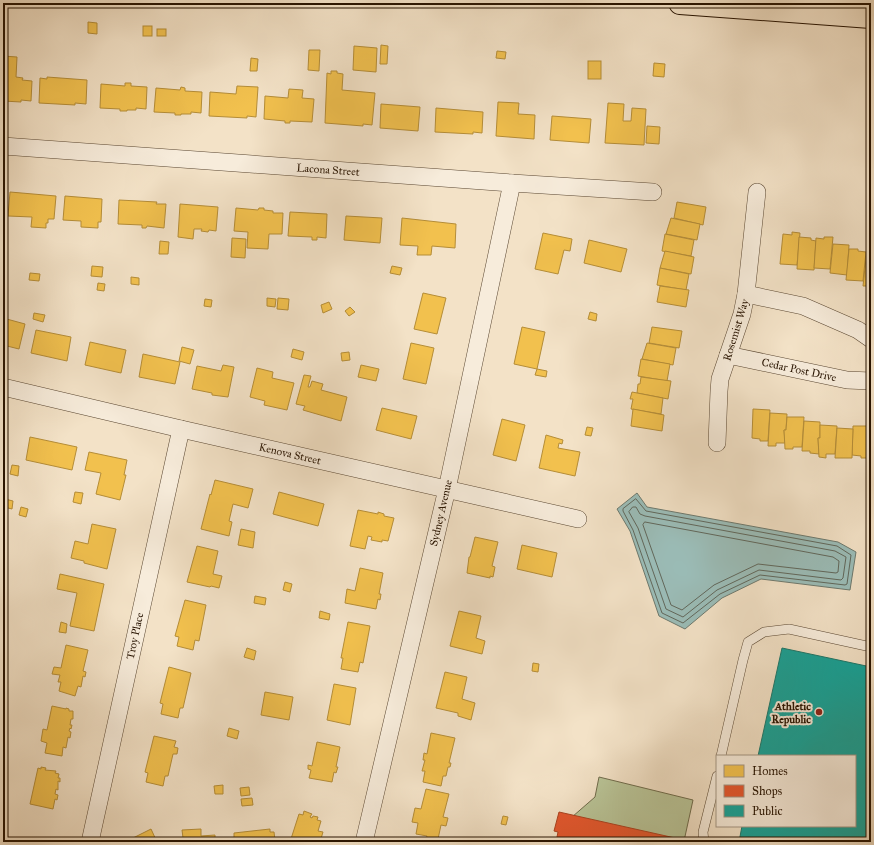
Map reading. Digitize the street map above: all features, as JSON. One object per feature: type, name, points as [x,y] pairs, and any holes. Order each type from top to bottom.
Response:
[{"type":"highway","points":[[680,3],[871,17]]},
{"type":"street","name":"Lacona Street","points":[[3,146],[653,192]]},
{"type":"street","name":"Sydney Avenue","points":[[364,842],[447,489],[512,183]]},
{"type":"street","name":"Rosemist Way","points":[[717,443],[720,379],[742,314],[746,294],[758,192]]},
{"type":"street","points":[[746,294],[803,306],[858,330],[871,339]]},
{"type":"street","name":"Cedar Post Drive","points":[[728,355],[848,380],[871,381]]},
{"type":"street","name":"Kenova Street","points":[[3,387],[180,429],[578,519]]},
{"type":"street","name":"Troy Place","points":[[90,842],[180,429]]},
{"type":"lane","points":[[721,755],[748,642],[764,632],[789,629],[871,647]]},
{"type":"lane","points":[[704,842],[703,832],[716,780]]},
{"type":"green space","points":[[599,777],[693,800],[684,841],[572,817],[595,797]]},
{"type":"water","points":[[637,493],[647,507],[838,542],[856,552],[850,590],[761,579],[722,598],[685,629],[659,616],[630,531],[617,509]]},
{"type":"building: Homes","points":[[88,22],[97,23],[97,34],[88,33]]},
{"type":"building: Homes","points":[[143,26],[152,26],[152,36],[143,36]]},
{"type":"building: Homes","points":[[157,29],[166,29],[166,36],[157,36]]},
{"type":"building: Homes","points":[[381,45],[388,46],[387,64],[380,64]]},
{"type":"building: Homes","points":[[354,46],[377,48],[376,72],[353,70]]},
{"type":"building: Homes","points":[[309,50],[320,50],[319,71],[308,70]]},
{"type":"building: Homes","points":[[497,51],[506,52],[505,59],[496,58]]},
{"type":"building: Homes","points":[[3,56],[17,57],[16,77],[23,78],[22,80],[32,81],[31,101],[3,101]]},
{"type":"building: Homes","points":[[251,58],[258,59],[257,71],[250,71]]},
{"type":"building: Homes","points":[[588,61],[601,61],[601,79],[588,79]]},
{"type":"building: Homes","points":[[654,63],[665,64],[664,77],[653,76]]},
{"type":"building: Homes","points":[[331,71],[337,71],[337,73],[343,74],[342,90],[375,93],[372,125],[363,124],[363,126],[325,123],[327,73],[331,74]]},
{"type":"building: Homes","points":[[47,77],[87,80],[86,104],[75,103],[75,105],[39,103],[40,78],[47,79]]},
{"type":"building: Homes","points":[[125,83],[131,83],[131,86],[147,87],[146,109],[136,108],[136,110],[120,111],[120,109],[100,108],[101,84],[125,86]]},
{"type":"building: Homes","points":[[237,86],[258,87],[256,117],[209,116],[210,92],[236,94]]},
{"type":"building: Homes","points":[[181,87],[185,88],[185,91],[202,92],[201,113],[191,112],[191,114],[175,115],[175,113],[154,112],[156,88],[180,90]]},
{"type":"building: Homes","points":[[289,89],[303,90],[302,98],[314,99],[312,122],[290,121],[290,123],[285,123],[285,121],[264,119],[265,96],[288,98]]},
{"type":"building: Homes","points":[[498,102],[519,103],[518,114],[535,115],[534,139],[496,136]]},
{"type":"building: Homes","points":[[608,103],[624,104],[623,121],[631,121],[632,108],[646,109],[644,145],[605,143]]},
{"type":"building: Homes","points":[[381,104],[420,107],[418,131],[380,128]]},
{"type":"building: Homes","points":[[436,108],[483,112],[482,133],[435,132]]},
{"type":"building: Homes","points":[[552,116],[591,119],[589,143],[550,140]]},
{"type":"building: Homes","points":[[647,126],[660,127],[659,144],[646,143]]},
{"type":"building: Homes","points":[[10,192],[56,196],[54,219],[48,219],[46,228],[31,227],[32,217],[8,216]]},
{"type":"building: Homes","points":[[65,196],[102,199],[101,222],[98,222],[98,228],[81,227],[81,221],[63,220]]},
{"type":"building: Homes","points":[[119,200],[157,202],[156,204],[166,204],[164,228],[147,226],[146,228],[142,228],[142,225],[118,224]]},
{"type":"building: Homes","points":[[677,202],[706,207],[703,225],[674,218]]},
{"type":"building: Homes","points":[[180,204],[218,207],[216,231],[209,230],[208,232],[201,231],[202,229],[194,229],[193,239],[178,237]]},
{"type":"building: Homes","points":[[236,208],[258,210],[259,208],[264,208],[264,210],[273,211],[273,213],[283,213],[282,234],[269,234],[268,249],[247,248],[248,232],[234,231]]},
{"type":"building: Homes","points":[[290,212],[327,214],[326,238],[317,237],[317,240],[312,240],[312,237],[288,236]]},
{"type":"building: Homes","points":[[346,216],[382,218],[380,243],[344,240]]},
{"type":"building: Homes","points":[[402,218],[456,224],[455,248],[432,246],[431,255],[417,255],[418,246],[400,245]]},
{"type":"building: Homes","points":[[671,218],[700,224],[697,240],[666,234]]},
{"type":"building: Homes","points":[[792,232],[800,233],[797,265],[780,264],[783,234],[792,235]]},
{"type":"building: Homes","points":[[543,233],[572,239],[570,251],[564,250],[558,274],[535,269]]},
{"type":"building: Homes","points":[[665,234],[694,240],[691,256],[662,251]]},
{"type":"building: Homes","points":[[799,237],[811,238],[811,240],[816,241],[814,270],[797,269]]},
{"type":"building: Homes","points":[[824,237],[833,237],[830,269],[814,268],[816,238],[824,239]]},
{"type":"building: Homes","points":[[232,238],[246,239],[245,258],[231,257]]},
{"type":"building: Homes","points":[[589,240],[627,249],[621,272],[584,263]]},
{"type":"building: Homes","points":[[160,241],[169,242],[168,254],[159,254]]},
{"type":"building: Homes","points":[[833,244],[849,245],[847,275],[830,273]]},
{"type":"building: Homes","points":[[849,249],[858,249],[858,251],[866,252],[863,281],[846,280]]},
{"type":"building: Homes","points":[[665,251],[694,257],[691,274],[660,268]]},
{"type":"building: Homes","points":[[866,258],[871,258],[871,286],[863,286]]},
{"type":"building: Homes","points":[[92,266],[103,267],[102,277],[91,276]]},
{"type":"building: Homes","points":[[392,266],[402,268],[400,275],[390,273]]},
{"type":"building: Homes","points":[[660,268],[689,274],[686,290],[657,285]]},
{"type":"building: Homes","points":[[30,273],[40,274],[39,281],[29,280]]},
{"type":"building: Homes","points":[[131,277],[139,278],[139,285],[131,284]]},
{"type":"building: Homes","points":[[98,283],[105,284],[104,291],[97,290]]},
{"type":"building: Homes","points":[[660,286],[689,290],[686,307],[657,302]]},
{"type":"building: Homes","points":[[423,293],[446,298],[437,334],[414,329]]},
{"type":"building: Homes","points":[[267,298],[276,299],[275,307],[267,306]]},
{"type":"building: Homes","points":[[278,298],[289,299],[288,310],[277,309]]},
{"type":"building: Homes","points":[[205,299],[212,300],[211,307],[204,306]]},
{"type":"building: Homes","points":[[329,302],[332,309],[323,313],[321,305]]},
{"type":"building: Homes","points":[[350,307],[355,312],[349,316],[345,311]]},
{"type":"building: Homes","points":[[590,312],[597,314],[596,321],[588,319]]},
{"type":"building: Homes","points":[[34,313],[45,315],[43,322],[33,319]]},
{"type":"building: Homes","points":[[3,318],[25,324],[19,349],[3,345]]},
{"type":"building: Homes","points":[[522,327],[545,332],[537,369],[514,364]]},
{"type":"building: Homes","points":[[652,327],[682,331],[679,348],[649,343]]},
{"type":"building: Homes","points":[[36,330],[71,337],[67,361],[31,353]]},
{"type":"building: Homes","points":[[90,342],[126,350],[121,373],[85,365]]},
{"type":"building: Homes","points":[[411,343],[434,348],[426,384],[403,379]]},
{"type":"building: Homes","points":[[647,343],[676,348],[673,365],[642,359]]},
{"type":"building: Homes","points":[[182,347],[194,350],[190,364],[179,361]]},
{"type":"building: Homes","points":[[293,349],[304,352],[302,360],[291,357]]},
{"type":"building: Homes","points":[[349,352],[350,360],[342,361],[341,353]]},
{"type":"building: Homes","points":[[143,354],[180,362],[175,384],[139,377]]},
{"type":"building: Homes","points":[[641,359],[670,364],[667,381],[638,376]]},
{"type":"building: Homes","points":[[223,365],[234,367],[228,397],[212,395],[212,393],[192,389],[197,366],[221,371]]},
{"type":"building: Homes","points":[[361,365],[379,369],[376,381],[358,377]]},
{"type":"building: Homes","points":[[257,368],[273,372],[272,378],[294,383],[287,410],[264,405],[265,401],[250,397]]},
{"type":"building: Homes","points":[[537,369],[547,371],[546,377],[535,375]]},
{"type":"building: Homes","points":[[304,375],[311,376],[308,387],[310,387],[312,381],[323,384],[321,390],[347,397],[341,421],[303,410],[305,406],[296,404]]},
{"type":"building: Homes","points":[[641,377],[671,381],[668,399],[637,393],[638,384],[640,384]]},
{"type":"building: Homes","points":[[632,392],[663,398],[661,414],[631,409],[633,399],[630,399]]},
{"type":"building: Homes","points":[[382,408],[417,416],[411,439],[376,430]]},
{"type":"building: Homes","points":[[633,409],[664,415],[662,431],[631,426]]},
{"type":"building: Homes","points":[[753,409],[770,410],[768,441],[760,441],[760,439],[752,438]]},
{"type":"building: Homes","points":[[770,413],[787,414],[786,430],[784,430],[785,443],[776,443],[776,446],[768,446]]},
{"type":"building: Homes","points":[[787,417],[804,417],[802,447],[785,449],[784,430],[786,430]]},
{"type":"building: Homes","points":[[502,419],[525,425],[516,461],[493,455]]},
{"type":"building: Homes","points":[[804,421],[820,422],[820,438],[818,438],[819,454],[810,453],[810,451],[802,451]]},
{"type":"building: Homes","points":[[820,425],[837,426],[835,454],[826,454],[826,458],[819,457],[818,438],[820,438]]},
{"type":"building: Homes","points":[[853,426],[871,426],[869,458],[861,458],[861,456],[852,455]]},
{"type":"building: Homes","points":[[587,427],[593,428],[591,436],[585,435]]},
{"type":"building: Homes","points":[[837,428],[853,429],[852,458],[835,458]]},
{"type":"building: Homes","points":[[546,435],[563,440],[562,444],[559,443],[558,448],[580,452],[575,476],[539,468]]},
{"type":"building: Homes","points":[[30,437],[77,447],[72,470],[26,460]]},
{"type":"building: Homes","points":[[89,452],[127,460],[124,475],[126,475],[120,500],[96,494],[101,473],[85,470]]},
{"type":"building: Homes","points":[[12,465],[19,466],[18,476],[10,474]]},
{"type":"building: Homes","points":[[215,480],[253,489],[248,508],[233,504],[229,521],[232,522],[229,536],[201,529]]},
{"type":"building: Homes","points":[[75,492],[83,493],[81,504],[73,502]]},
{"type":"building: Homes","points":[[279,492],[324,504],[318,526],[273,514]]},
{"type":"building: Homes","points":[[5,499],[13,501],[12,509],[4,507]]},
{"type":"building: Homes","points":[[21,507],[28,509],[26,517],[19,515]]},
{"type":"building: Homes","points":[[358,510],[378,514],[378,512],[384,514],[384,516],[394,518],[388,541],[382,540],[382,542],[371,540],[372,537],[368,536],[365,549],[350,546]]},
{"type":"building: Homes","points":[[92,524],[116,529],[107,569],[71,558],[75,541],[88,544]]},
{"type":"building: Homes","points":[[241,529],[255,532],[253,548],[238,545]]},
{"type":"building: Homes","points":[[475,537],[498,542],[492,566],[495,567],[493,577],[490,576],[490,578],[467,573],[469,557]]},
{"type":"building: Homes","points":[[522,545],[557,553],[552,577],[517,569]]},
{"type":"building: Homes","points":[[197,546],[218,551],[213,574],[222,576],[219,588],[187,582]]},
{"type":"building: Homes","points":[[360,568],[383,573],[379,594],[381,594],[380,600],[378,599],[376,609],[345,603],[347,589],[355,591]]},
{"type":"building: Homes","points":[[60,574],[104,584],[94,631],[70,626],[77,593],[57,589]]},
{"type":"building: Homes","points":[[285,582],[292,584],[290,592],[283,590]]},
{"type":"building: Homes","points":[[255,596],[266,598],[265,605],[254,603]]},
{"type":"building: Homes","points":[[185,600],[206,605],[199,641],[195,640],[193,650],[177,646],[179,637],[175,636]]},
{"type":"building: Homes","points":[[320,611],[330,614],[329,620],[319,618]]},
{"type":"building: Homes","points":[[459,611],[481,616],[476,638],[485,641],[482,654],[450,646]]},
{"type":"building: Homes","points":[[61,622],[67,624],[66,633],[59,632]]},
{"type":"building: Homes","points":[[348,622],[370,626],[363,663],[360,662],[358,672],[341,669],[343,658],[341,658]]},
{"type":"building: Homes","points":[[66,645],[88,650],[83,671],[86,672],[85,677],[83,676],[81,687],[78,686],[75,696],[59,691],[61,682],[58,682],[60,675],[52,674],[54,667],[61,668]]},
{"type":"building: Homes","points":[[247,648],[256,651],[254,660],[244,657]]},
{"type":"building: Homes","points":[[533,663],[539,664],[538,672],[532,671]]},
{"type":"building: Homes","points":[[169,667],[191,673],[183,708],[180,708],[178,718],[161,714],[163,704],[160,703]]},
{"type":"building: Homes","points":[[445,672],[467,677],[462,699],[475,703],[471,720],[458,716],[458,713],[436,708]]},
{"type":"building: Homes","points":[[334,684],[356,688],[350,725],[327,720]]},
{"type":"building: Homes","points":[[265,692],[293,697],[289,720],[261,715]]},
{"type":"building: Homes","points":[[52,706],[66,708],[69,709],[69,711],[73,711],[73,719],[71,719],[70,725],[72,725],[69,731],[71,732],[70,738],[68,737],[66,748],[63,747],[62,756],[45,753],[47,743],[41,741],[43,729],[47,730]]},
{"type":"building: Homes","points":[[229,728],[239,731],[237,739],[227,736]]},
{"type":"building: Homes","points":[[431,733],[455,738],[449,763],[451,763],[450,767],[448,767],[446,776],[443,776],[441,786],[423,782],[425,771],[422,771],[425,760],[423,760],[424,753],[427,754]]},
{"type":"building: Homes","points":[[154,736],[176,741],[174,747],[178,748],[177,754],[173,754],[168,776],[165,776],[163,786],[146,782],[148,773],[145,772]]},
{"type":"building: Homes","points":[[317,742],[340,747],[336,767],[338,767],[336,773],[334,772],[332,782],[309,778],[311,770],[308,769],[308,765],[312,766]]},
{"type":"building: Homes","points":[[41,767],[46,768],[45,770],[56,771],[55,773],[59,774],[58,778],[60,778],[60,782],[58,781],[58,790],[56,789],[55,794],[58,795],[57,800],[55,799],[53,809],[30,804],[38,768],[41,769]]},
{"type":"building: Homes","points":[[223,785],[223,794],[215,794],[214,786]]},
{"type":"building: Homes","points":[[249,787],[250,795],[241,796],[240,788]]},
{"type":"building: Homes","points":[[426,789],[449,794],[443,817],[448,818],[446,826],[441,825],[438,839],[436,838],[435,842],[426,840],[427,836],[416,834],[418,823],[412,822],[415,808],[421,809]]},
{"type":"building: Homes","points":[[252,798],[253,805],[242,806],[241,799]]},
{"type":"building: Homes","points":[[304,811],[312,814],[310,817],[318,817],[317,820],[321,821],[318,831],[323,832],[320,842],[290,842],[299,814],[303,815]]},
{"type":"building: Homes","points":[[503,816],[508,817],[506,825],[501,824]]},
{"type":"building: Homes","points":[[151,829],[157,842],[132,842],[131,839]]},
{"type":"building: Homes","points":[[201,829],[201,836],[215,835],[215,839],[219,838],[219,842],[179,842],[179,838],[183,838],[182,830]]},
{"type":"building: Homes","points":[[270,829],[270,832],[274,832],[275,840],[270,840],[271,842],[234,842],[234,833]]},
{"type":"building: Shops","points":[[559,812],[693,842],[556,842],[558,832],[554,831]]},
{"type":"building: Public","name":"Athletic Republic","points":[[782,648],[871,667],[871,842],[739,842],[742,827],[856,827],[856,755],[758,755]]},
{"type":"place","name":"Athletic Republic","points":[[819,712]]}]
